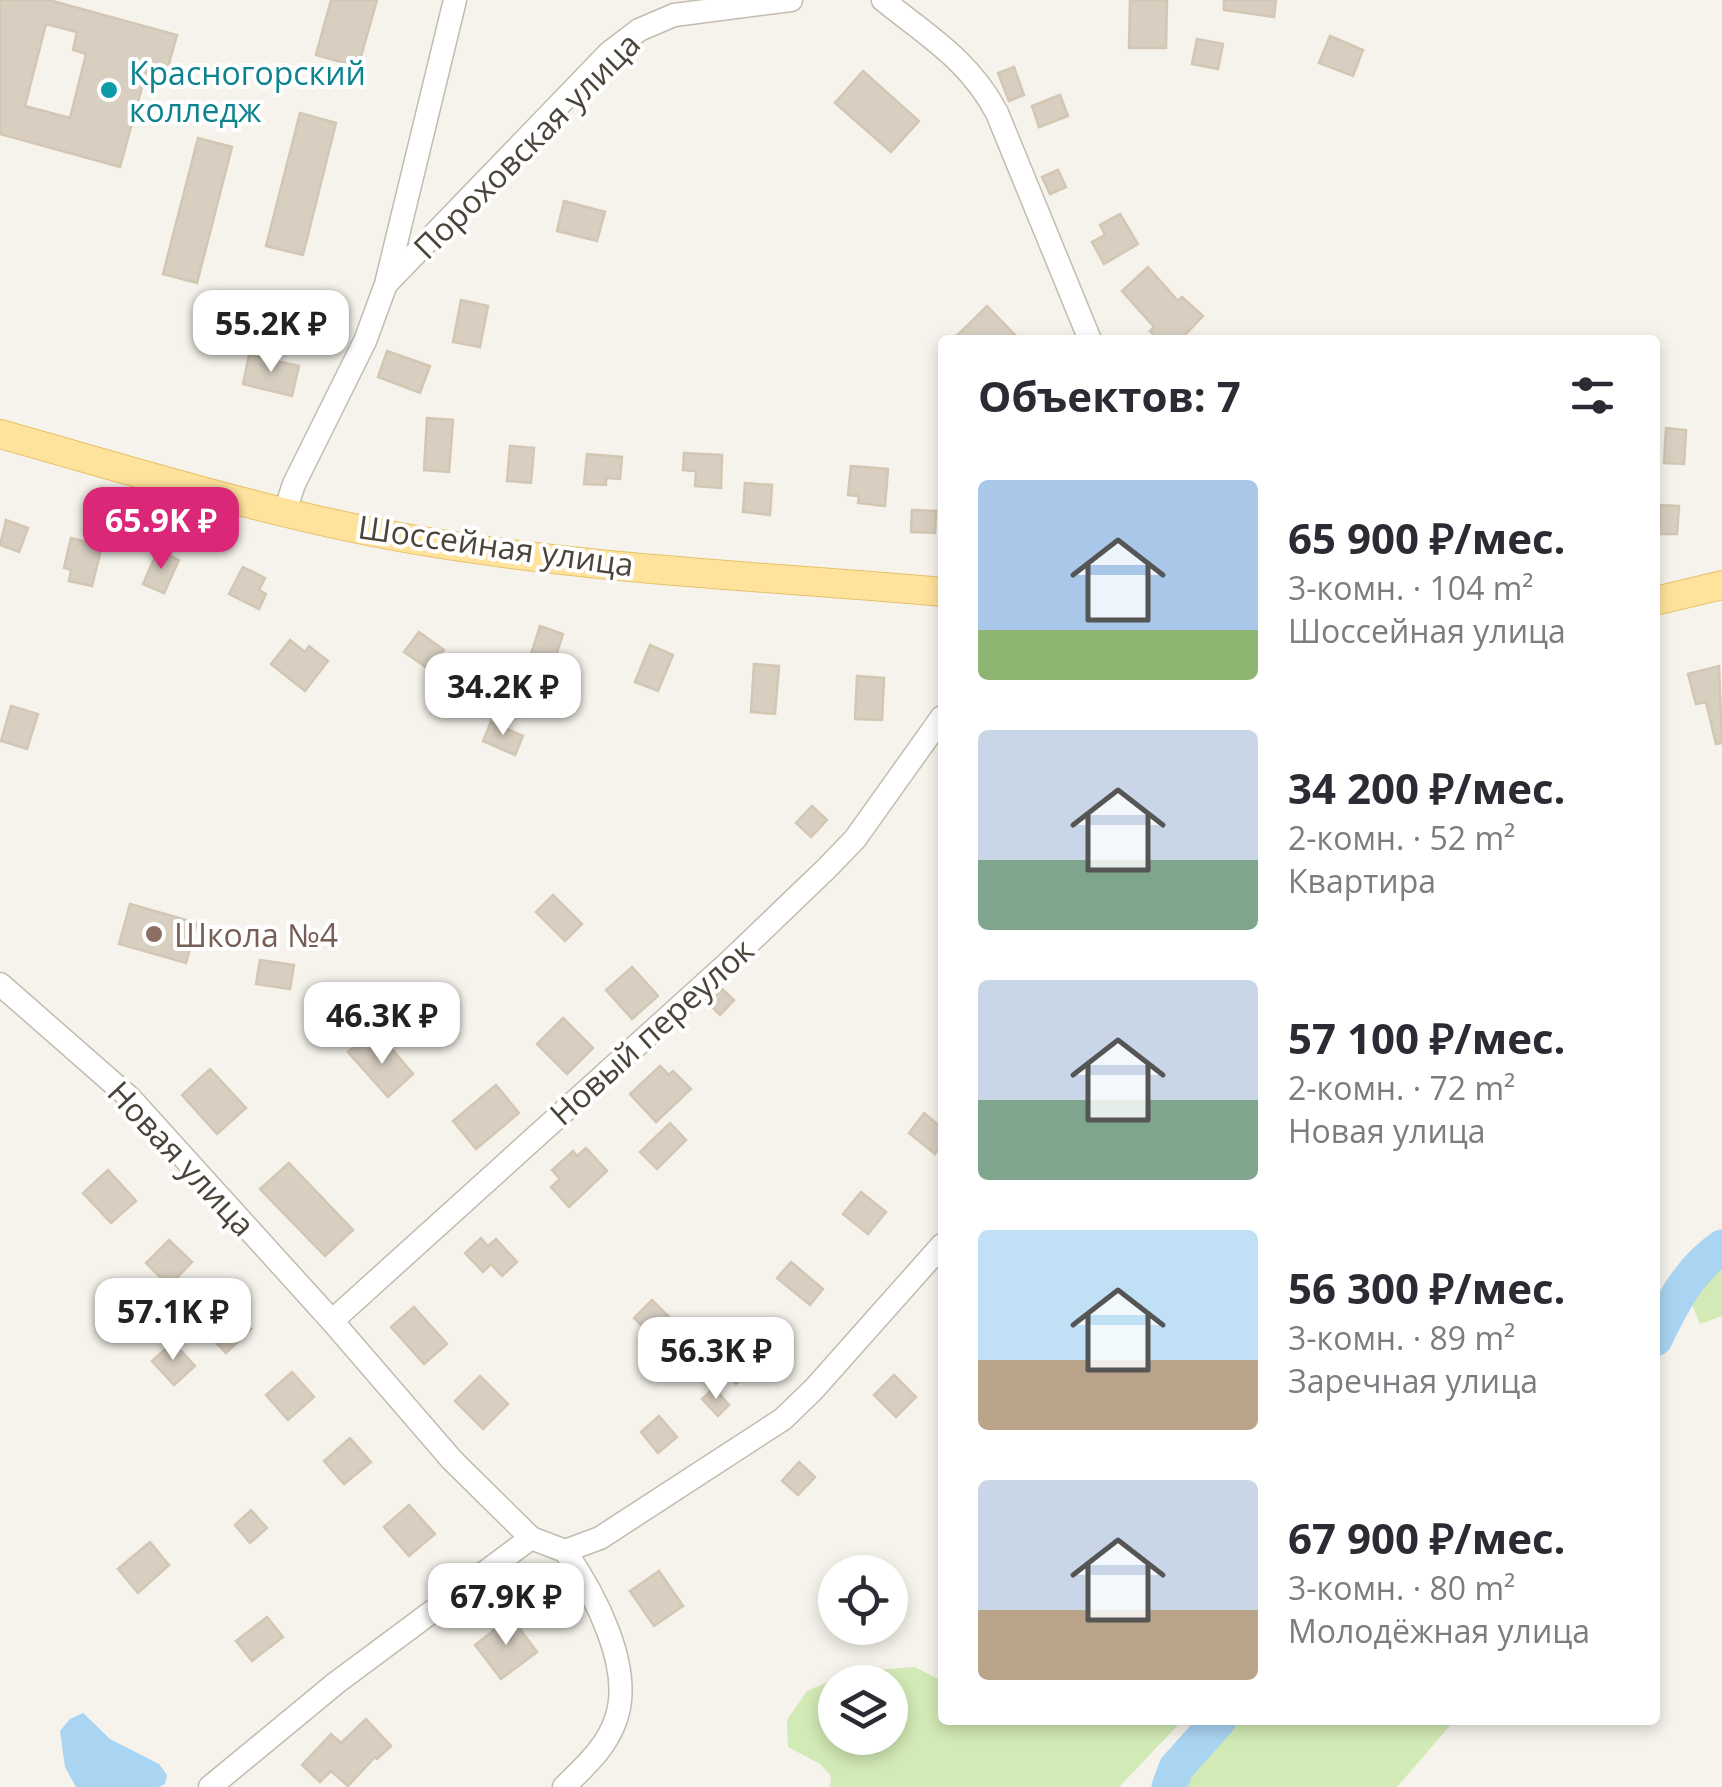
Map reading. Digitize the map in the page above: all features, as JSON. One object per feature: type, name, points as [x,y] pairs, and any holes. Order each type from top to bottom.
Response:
[{"type":"main road","name":"Шоссейная улица","points":[[0,434],[286,511],[434,543],[938,592]]},
{"type":"main road","points":[[1660,600],[1722,585]]},
{"type":"street","points":[[286,511],[294,484],[365,341],[386,284],[455,0]]},
{"type":"street","name":"Пороховская улица","points":[[386,284],[609,54],[639,30],[674,15],[792,0]]},
{"type":"street","points":[[883,0],[965,66],[979,82],[997,114],[1088,335]]},
{"type":"street","name":"Новый переулок","points":[[332,1321],[826,869],[855,840],[938,723]]},
{"type":"street","name":"Новая улица","points":[[0,984],[130,1098],[452,1460],[531,1538],[565,1552]]},
{"type":"street","points":[[564,1787],[603,1746],[617,1718],[622,1689],[599,1610],[565,1552],[600,1538],[783,1419],[814,1390],[938,1250]]},
{"type":"street","points":[[210,1787],[336,1683],[531,1538]]},
{"type":"green space","points":[[1722,1266],[1722,1316],[1700,1324],[1690,1300],[1699,1280]]},
{"type":"green space","points":[[915,1667],[938,1679],[938,1725],[1178,1725],[1119,1787],[830,1787],[831,1776],[820,1764],[788,1747],[787,1720],[807,1691],[818,1686],[818,1755],[908,1755],[908,1668]]},
{"type":"green space","points":[[1227,1725],[1451,1725],[1397,1787],[1179,1787]]},
{"type":"water","points":[[83,1713],[110,1739],[159,1764],[167,1775],[165,1784],[76,1787],[65,1767],[60,1731],[70,1719]]},
{"type":"building","name":"Красногорский колледж","points":[[0,0],[49,0],[177,35],[166,74],[147,69],[120,167],[0,134]],"holes":[[[46,24],[77,32],[73,50],[86,54],[70,118],[25,106]]]},
{"type":"building","points":[[331,0],[377,0],[358,67],[316,55]]},
{"type":"building","points":[[1130,0],[1167,0],[1166,48],[1129,48]]},
{"type":"building","points":[[1224,0],[1276,0],[1274,17],[1224,10]]},
{"type":"building","points":[[1330,36],[1363,50],[1353,76],[1319,63]]},
{"type":"building","points":[[1197,39],[1223,44],[1218,69],[1192,64]]},
{"type":"building","points":[[1014,67],[1024,95],[1009,101],[998,73]]},
{"type":"building","points":[[863,71],[919,121],[891,152],[835,103]]},
{"type":"building","points":[[1060,95],[1068,116],[1039,127],[1032,106]]},
{"type":"building","points":[[300,113],[336,123],[303,255],[266,246]]},
{"type":"building","points":[[198,138],[232,147],[197,283],[163,274]]},
{"type":"building","points":[[1058,170],[1066,187],[1050,194],[1042,177]]},
{"type":"building","points":[[564,201],[605,212],[597,241],[557,231]]},
{"type":"building","points":[[1120,214],[1138,244],[1104,264],[1092,242],[1105,235],[1100,225]]},
{"type":"building","points":[[1148,267],[1178,301],[1182,297],[1203,316],[1185,335],[1154,335],[1150,331],[1154,327],[1122,291]]},
{"type":"building","points":[[461,300],[488,306],[480,347],[453,342]]},
{"type":"building","points":[[987,306],[1015,335],[957,335]]},
{"type":"building","points":[[387,351],[430,366],[420,393],[378,377]]},
{"type":"building","points":[[249,355],[299,366],[292,396],[243,384]]},
{"type":"building","points":[[427,418],[453,420],[449,472],[424,470]]},
{"type":"building","points":[[1666,428],[1686,430],[1684,464],[1664,463]]},
{"type":"building","points":[[510,446],[534,448],[531,483],[507,481]]},
{"type":"building","points":[[684,453],[722,455],[721,488],[695,486],[696,471],[683,470]]},
{"type":"building","points":[[587,454],[622,457],[620,479],[606,478],[606,485],[584,484]]},
{"type":"building","points":[[851,466],[888,469],[885,506],[858,503],[859,496],[848,495]]},
{"type":"building","points":[[745,483],[772,485],[770,515],[743,512]]},
{"type":"building","points":[[1660,505],[1679,506],[1677,534],[1660,534]]},
{"type":"building","points":[[912,510],[936,511],[935,533],[911,532]]},
{"type":"building","points":[[6,520],[28,528],[19,552],[0,545]]},
{"type":"building","points":[[71,538],[102,546],[92,586],[69,581],[71,570],[64,568]]},
{"type":"building","points":[[158,550],[179,560],[164,593],[143,584]]},
{"type":"building","points":[[243,567],[265,578],[259,590],[266,594],[259,609],[229,594]]},
{"type":"building","points":[[540,626],[563,634],[547,684],[524,676]]},
{"type":"building","points":[[419,632],[444,650],[430,670],[404,652]]},
{"type":"building","points":[[290,640],[305,652],[309,646],[328,661],[305,691],[271,664]]},
{"type":"building","points":[[650,645],[673,655],[658,691],[635,682]]},
{"type":"building","points":[[754,664],[779,666],[775,714],[751,712]]},
{"type":"building","points":[[1719,666],[1722,743],[1716,744],[1706,702],[1696,704],[1688,674]]},
{"type":"building","points":[[857,676],[884,678],[882,720],[855,719]]},
{"type":"building","points":[[11,706],[38,714],[27,749],[1,741]]},
{"type":"building","points":[[491,722],[523,736],[515,755],[483,741]]},
{"type":"building","points":[[812,806],[827,820],[811,837],[796,823]]},
{"type":"building","points":[[553,895],[582,924],[565,941],[536,912]]},
{"type":"building","points":[[130,904],[197,923],[186,963],[119,944]]},
{"type":"building","points":[[260,960],[294,965],[290,989],[256,984]]},
{"type":"building","points":[[632,967],[658,996],[632,1019],[606,990]]},
{"type":"building","points":[[722,989],[734,1000],[720,1015],[707,1002]]},
{"type":"building","points":[[563,1018],[593,1048],[567,1074],[537,1044]]},
{"type":"building","points":[[363,1039],[380,1059],[392,1049],[413,1074],[388,1097],[348,1052]]},
{"type":"building","points":[[660,1066],[669,1075],[673,1071],[691,1089],[656,1122],[630,1094]]},
{"type":"building","points":[[210,1069],[246,1108],[217,1134],[182,1095]]},
{"type":"building","points":[[496,1085],[519,1113],[476,1149],[453,1121]]},
{"type":"building","points":[[924,1113],[938,1125],[938,1150],[935,1154],[909,1133]]},
{"type":"building","points":[[670,1123],[686,1140],[657,1169],[640,1152]]},
{"type":"building","points":[[586,1148],[607,1171],[569,1207],[551,1187],[560,1179],[552,1170],[573,1151],[577,1156]]},
{"type":"building","points":[[289,1163],[353,1230],[325,1256],[260,1189]]},
{"type":"building","points":[[108,1170],[136,1201],[111,1223],[83,1193]]},
{"type":"building","points":[[861,1192],[886,1212],[868,1234],[843,1214]]},
{"type":"building","points":[[481,1238],[488,1246],[496,1239],[517,1262],[502,1276],[491,1264],[483,1272],[465,1253]]},
{"type":"building","points":[[169,1240],[192,1262],[169,1286],[146,1263]]},
{"type":"building","points":[[791,1262],[823,1289],[810,1305],[777,1278]]},
{"type":"building","points":[[652,1300],[670,1318],[652,1336],[634,1318]]},
{"type":"building","points":[[228,1305],[251,1329],[226,1353],[203,1329]]},
{"type":"building","points":[[414,1307],[447,1344],[424,1364],[391,1327]]},
{"type":"building","points":[[724,1341],[752,1368],[736,1384],[708,1358]]},
{"type":"building","points":[[173,1342],[195,1366],[174,1385],[152,1361]]},
{"type":"building","points":[[292,1372],[314,1397],[288,1420],[266,1395]]},
{"type":"building","points":[[894,1375],[916,1397],[896,1417],[874,1395]]},
{"type":"building","points":[[480,1376],[508,1404],[483,1429],[455,1401]]},
{"type":"building","points":[[714,1388],[729,1405],[718,1416],[702,1399]]},
{"type":"building","points":[[659,1416],[677,1437],[658,1453],[641,1432]]},
{"type":"building","points":[[350,1438],[371,1462],[344,1484],[324,1461]]},
{"type":"building","points":[[799,1462],[815,1477],[798,1495],[782,1481]]},
{"type":"building","points":[[409,1505],[435,1534],[409,1556],[384,1527]]},
{"type":"building","points":[[251,1510],[267,1528],[250,1543],[235,1525]]},
{"type":"building","points":[[150,1542],[169,1565],[138,1593],[118,1569]]},
{"type":"building","points":[[659,1571],[683,1606],[654,1626],[630,1591]]},
{"type":"building","points":[[267,1617],[283,1637],[252,1661],[236,1641]]},
{"type":"building","points":[[511,1617],[537,1652],[501,1679],[475,1645]]},
{"type":"building","points":[[366,1719],[391,1746],[348,1786],[331,1771],[320,1782],[302,1765],[331,1734],[341,1743]]},
{"type":"waterway","points":[[1660,1329],[1691,1277],[1722,1247]]},
{"type":"waterway","points":[[1169,1787],[1176,1768],[1215,1725]]},
{"type":"place","name":"Красногорский колледж","points":[[109,90]]},
{"type":"place","name":"Школа №4","points":[[154,934]]}]
